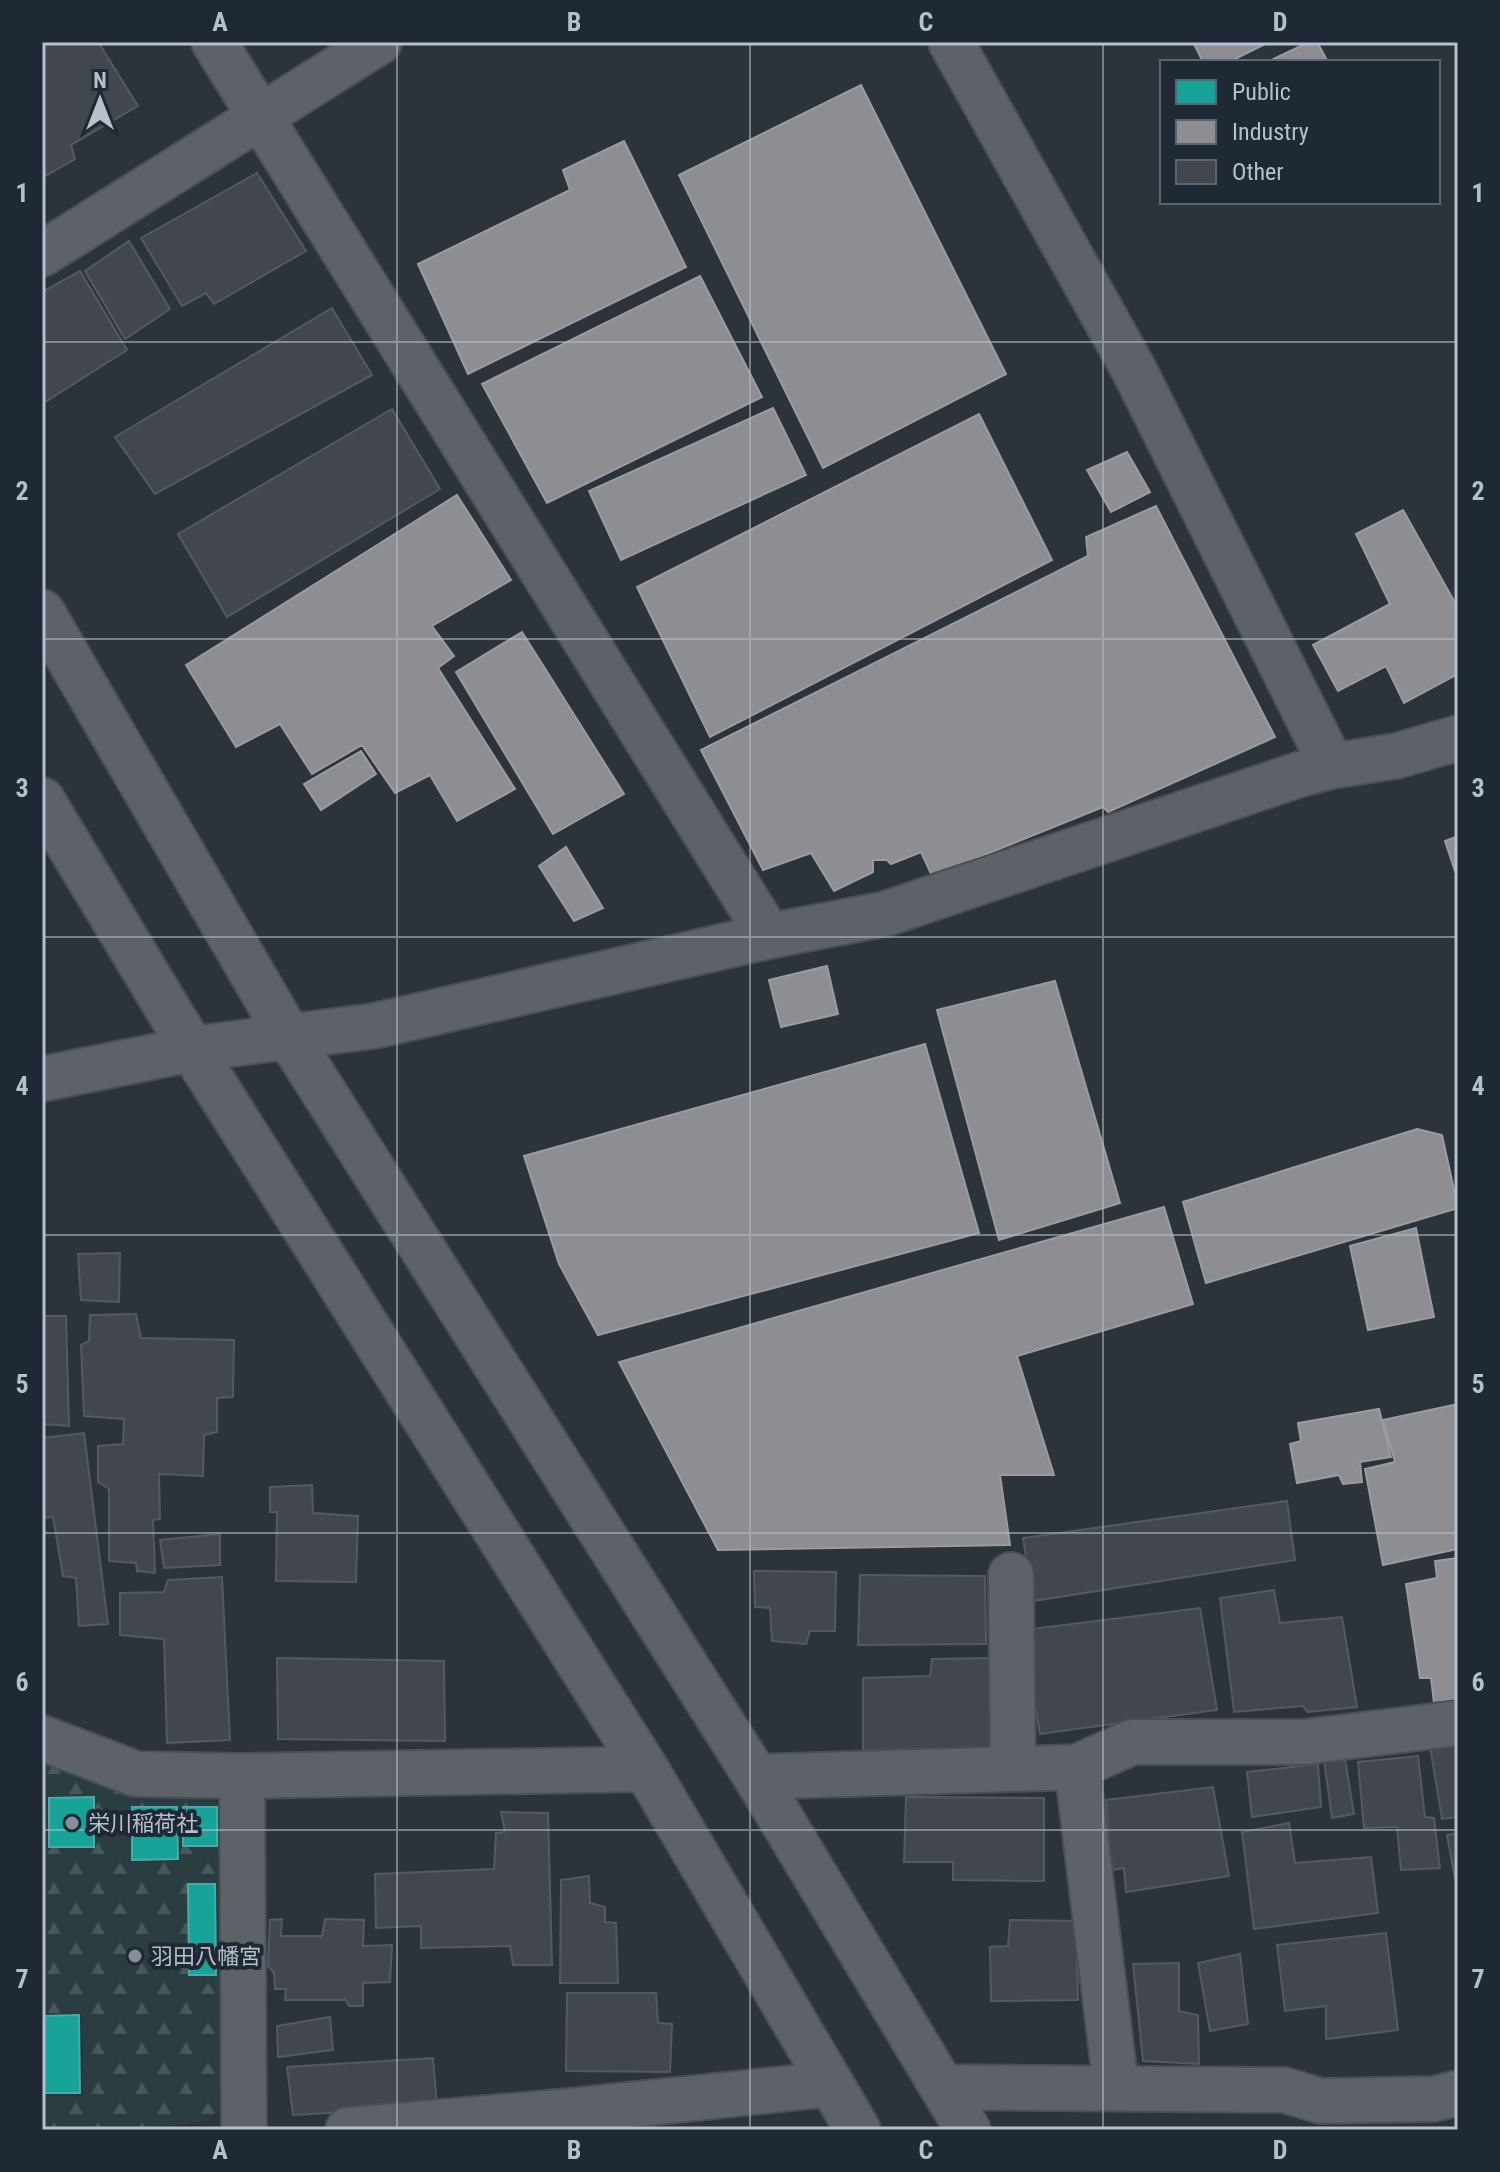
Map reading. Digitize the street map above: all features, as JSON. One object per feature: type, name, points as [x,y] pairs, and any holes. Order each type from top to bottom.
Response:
[{"type":"street","points":[[214,42],[769,936]]},
{"type":"street","points":[[42,254],[379,42]]},
{"type":"street","points":[[951,42],[1134,370],[1332,766]]},
{"type":"street","points":[[42,612],[289,1037],[756,1777],[968,2130]]},
{"type":"street","points":[[42,1079],[192,1049],[374,1026],[769,936],[885,914],[1332,766],[1396,756],[1458,738]]},
{"type":"street","points":[[42,800],[192,1049],[646,1769],[858,2130]]},
{"type":"street","points":[[1011,1575],[1013,1769]]},
{"type":"street","points":[[756,1777],[1077,1767],[1132,1742],[1304,1742],[1458,1723]]},
{"type":"street","points":[[42,1738],[136,1774],[242,1776],[646,1769]]},
{"type":"street","points":[[1077,1767],[1116,2087]]},
{"type":"street","points":[[242,1776],[244,2130]]},
{"type":"street","points":[[348,2130],[585,2110],[830,2084]]},
{"type":"street","points":[[944,2087],[1284,2090],[1321,2101],[1434,2099],[1458,2093]]},
{"type":"green space","name":"羽田八幡宮","points":[[42,1754],[210,1796],[227,1812],[230,2100],[208,2121],[127,2130],[42,2130],[42,2097],[83,2096],[82,2014],[42,2013]]},
{"type":"building: Public","name":"栄川稲荷社","points":[[94,1797],[94,1847],[49,1847],[49,1798]]},
{"type":"building: Public","points":[[132,1807],[177,1807],[178,1859],[132,1860]]},
{"type":"building: Public","points":[[183,1807],[217,1807],[217,1846],[183,1846]]},
{"type":"building: Public","points":[[188,1884],[215,1884],[216,1975],[189,1975]]},
{"type":"building: Public","points":[[79,2015],[80,2093],[42,2093],[42,2016]]},
{"type":"building: Industry","points":[[1193,42],[1269,42],[1233,60],[1202,60]]},
{"type":"building: Industry","points":[[1309,42],[1317,42],[1327,60],[1271,60]]},
{"type":"building: Industry","points":[[861,85],[1006,374],[823,468],[679,175]]},
{"type":"building: Industry","points":[[624,141],[686,267],[468,374],[418,264],[570,190],[563,170]]},
{"type":"building: Industry","points":[[700,276],[762,397],[547,503],[482,384]]},
{"type":"building: Industry","points":[[773,408],[806,475],[621,560],[589,491]]},
{"type":"building: Industry","points":[[979,414],[1052,560],[710,737],[637,587]]},
{"type":"building: Industry","points":[[1127,452],[1150,492],[1111,512],[1087,470]]},
{"type":"building: Industry","points":[[457,495],[511,580],[432,626],[454,656],[438,668],[515,789],[457,821],[430,775],[395,793],[362,745],[312,774],[280,724],[236,747],[186,665]]},
{"type":"building: Industry","points":[[1156,506],[1275,737],[1108,812],[1103,807],[932,876],[921,852],[891,864],[887,860],[873,860],[873,872],[834,891],[811,853],[763,870],[701,750],[1088,556],[1086,537]]},
{"type":"building: Industry","points":[[1403,510],[1458,608],[1458,674],[1404,703],[1386,666],[1338,691],[1313,645],[1390,604],[1356,534]]},
{"type":"building: Industry","points":[[522,632],[624,794],[553,834],[456,672]]},
{"type":"building: Industry","points":[[361,751],[376,774],[321,810],[304,784]]},
{"type":"building: Industry","points":[[1458,836],[1458,880],[1445,841]]},
{"type":"building: Industry","points":[[566,847],[603,908],[574,921],[539,866]]},
{"type":"building: Industry","points":[[827,966],[838,1014],[781,1027],[769,980]]},
{"type":"building: Industry","points":[[1055,981],[1120,1203],[999,1240],[937,1010]]},
{"type":"building: Industry","points":[[925,1044],[979,1233],[598,1335],[559,1264],[524,1156]]},
{"type":"building: Industry","points":[[1417,1129],[1442,1135],[1458,1208],[1206,1283],[1183,1202]]},
{"type":"building: Industry","points":[[1164,1207],[1193,1304],[1017,1356],[1054,1475],[1000,1475],[1010,1545],[718,1550],[619,1362]]},
{"type":"building: Industry","points":[[1416,1228],[1434,1317],[1368,1330],[1350,1246]]},
{"type":"building: Industry","points":[[1458,1404],[1458,1549],[1383,1565],[1365,1469],[1395,1462],[1383,1420]]},
{"type":"building: Industry","points":[[1379,1409],[1391,1457],[1360,1462],[1362,1482],[1343,1484],[1339,1475],[1297,1483],[1290,1444],[1301,1441],[1298,1423]]},
{"type":"building: Industry","points":[[1458,1558],[1458,1699],[1434,1703],[1431,1678],[1420,1678],[1406,1584],[1437,1578],[1435,1561]]},
{"type":"building: Other","points":[[42,42],[98,42],[138,106],[71,145],[75,159],[42,178]]},
{"type":"building: Other","points":[[257,173],[306,251],[214,304],[206,293],[182,306],[141,238]]},
{"type":"building: Other","points":[[129,241],[170,309],[125,339],[85,271]]},
{"type":"building: Other","points":[[80,271],[127,350],[42,404],[42,292]]},
{"type":"building: Other","points":[[332,308],[372,375],[155,494],[115,437]]},
{"type":"building: Other","points":[[392,409],[440,489],[227,617],[178,534]]},
{"type":"building: Other","points":[[120,1253],[119,1302],[81,1300],[78,1254]]},
{"type":"building: Other","points":[[136,1314],[141,1338],[234,1340],[233,1397],[217,1398],[217,1432],[204,1435],[203,1476],[159,1474],[160,1519],[153,1520],[155,1573],[137,1571],[136,1563],[109,1561],[109,1489],[98,1482],[98,1446],[123,1444],[124,1419],[84,1416],[81,1345],[89,1341],[90,1315]]},
{"type":"building: Other","points":[[42,1316],[66,1316],[69,1426],[42,1424]]},
{"type":"building: Other","points":[[84,1433],[108,1624],[79,1626],[76,1578],[63,1576],[53,1517],[42,1518],[42,1438]]},
{"type":"building: Other","points":[[312,1485],[313,1513],[358,1516],[356,1582],[276,1581],[277,1512],[270,1512],[270,1487]]},
{"type":"building: Other","points":[[1287,1501],[1295,1560],[1033,1601],[1023,1538]]},
{"type":"building: Other","points":[[220,1534],[220,1565],[164,1568],[160,1540]]},
{"type":"building: Other","points":[[754,1571],[836,1572],[835,1631],[810,1631],[806,1644],[772,1641],[770,1608],[755,1607]]},
{"type":"building: Other","points":[[860,1575],[985,1576],[986,1644],[858,1645]]},
{"type":"building: Other","points":[[222,1577],[230,1740],[167,1743],[164,1639],[120,1635],[120,1593],[164,1592],[168,1580]]},
{"type":"building: Other","points":[[1274,1590],[1280,1623],[1342,1617],[1357,1707],[1307,1712],[1303,1706],[1234,1712],[1220,1598]]},
{"type":"building: Other","points":[[1200,1608],[1217,1710],[1040,1734],[1023,1630]]},
{"type":"building: Other","points":[[277,1658],[444,1661],[445,1741],[278,1739]]},
{"type":"building: Other","points":[[992,1658],[1001,1748],[863,1750],[863,1678],[930,1676],[932,1659]]},
{"type":"building: Other","points":[[1458,1742],[1458,1817],[1442,1819],[1430,1746]]},
{"type":"building: Other","points":[[1418,1756],[1425,1817],[1434,1818],[1440,1868],[1401,1870],[1397,1827],[1364,1828],[1358,1762]]},
{"type":"building: Other","points":[[1345,1759],[1354,1814],[1332,1818],[1324,1760]]},
{"type":"building: Other","points":[[1318,1764],[1321,1807],[1252,1817],[1247,1772]]},
{"type":"building: Other","points":[[1213,1787],[1229,1876],[1126,1892],[1124,1868],[1111,1870],[1106,1800]]},
{"type":"building: Other","points":[[906,1797],[1044,1798],[1044,1881],[953,1880],[953,1862],[904,1862]]},
{"type":"building: Other","points":[[501,1812],[548,1813],[552,1965],[513,1965],[510,1946],[421,1948],[421,1926],[376,1928],[375,1874],[494,1869],[496,1833],[505,1832]]},
{"type":"building: Other","points":[[1289,1823],[1295,1863],[1371,1857],[1378,1913],[1254,1929],[1242,1832]]},
{"type":"building: Other","points":[[1458,1833],[1458,1895],[1447,1835]]},
{"type":"building: Other","points":[[589,1876],[590,1903],[605,1907],[605,1922],[616,1923],[618,1983],[560,1983],[561,1880]]},
{"type":"building: Other","points":[[282,1919],[281,1936],[322,1936],[325,1919],[364,1920],[363,1946],[392,1945],[390,1982],[363,1983],[363,2006],[349,2006],[346,2000],[285,2000],[286,1989],[275,1989],[274,1973],[268,1966],[270,1920]]},
{"type":"building: Other","points":[[1010,1920],[1076,1921],[1078,2000],[991,2001],[990,1947],[1008,1946]]},
{"type":"building: Other","points":[[1386,1933],[1398,2030],[1326,2039],[1326,2006],[1285,2011],[1277,1945]]},
{"type":"building: Other","points":[[1240,1954],[1248,2024],[1210,2031],[1198,1963]]},
{"type":"building: Other","points":[[1179,1963],[1179,2011],[1198,2015],[1199,2064],[1143,2061],[1133,1964]]},
{"type":"building: Other","points":[[567,1993],[656,1993],[658,2023],[672,2024],[670,2072],[566,2071]]},
{"type":"building: Other","points":[[330,2017],[333,2050],[278,2057],[277,2026]]},
{"type":"building: Other","points":[[433,2058],[437,2107],[293,2115],[287,2067]]},
{"type":"place","name":"栄川稲荷社","points":[[72,1823]]},
{"type":"place","name":"羽田八幡宮","points":[[135,1956]]}]
